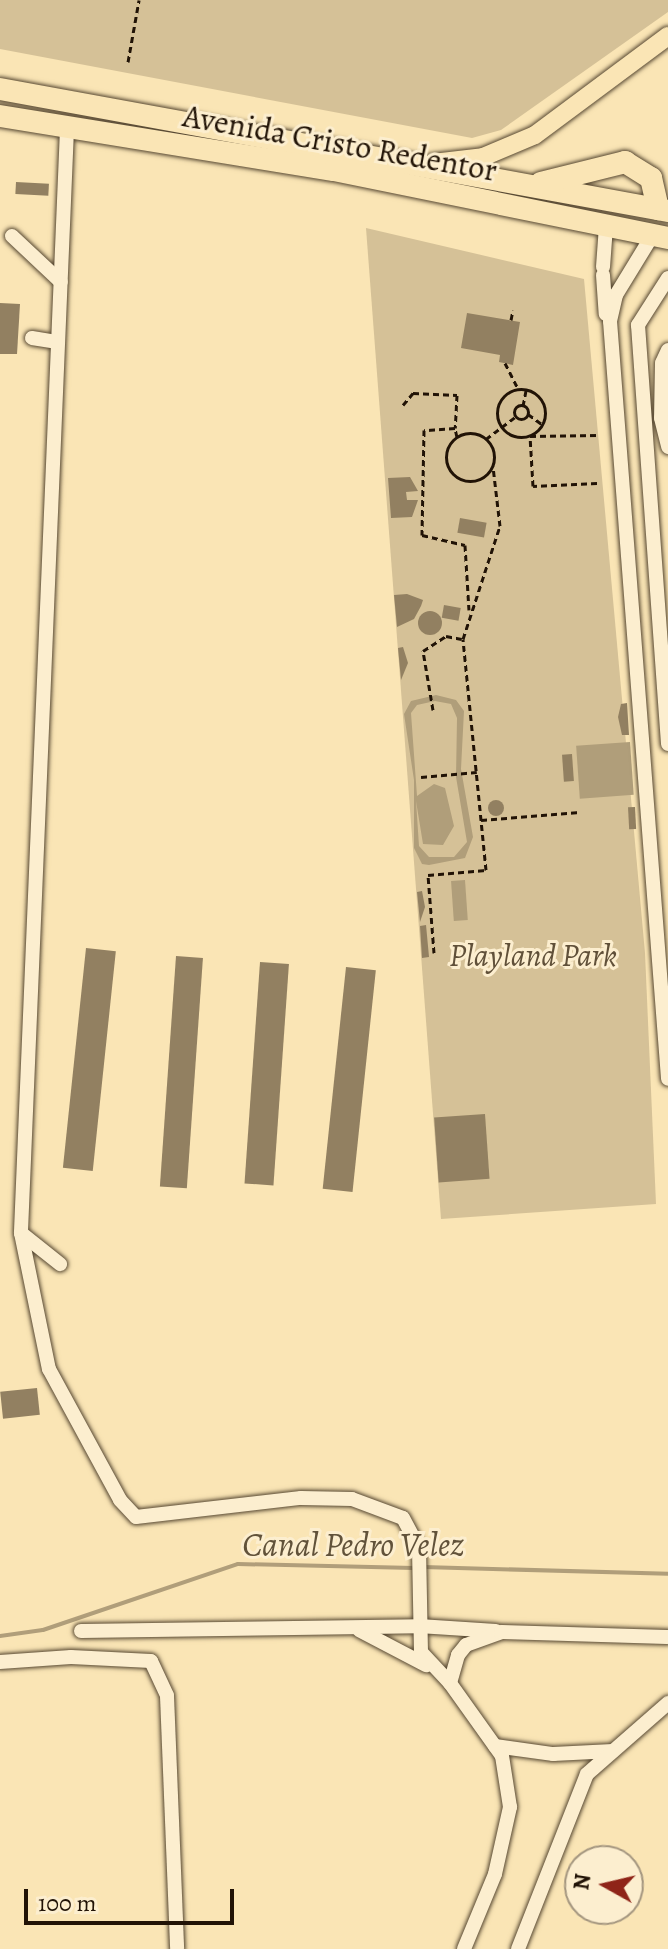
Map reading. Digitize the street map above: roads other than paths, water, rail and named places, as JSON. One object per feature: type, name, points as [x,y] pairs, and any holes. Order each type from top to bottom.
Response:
[{"type":"highway","name":"Avenida Cristo Redentor","points":[[0,89],[518,184],[666,208]]},
{"type":"highway","name":"Avenida Cristo Redentor","points":[[0,116],[334,170],[660,237]]},
{"type":"highway","points":[[518,184],[545,183],[625,162],[651,178],[666,208]]},
{"type":"highway","points":[[508,206],[539,204],[628,219],[666,208]]},
{"type":"highway","points":[[660,237],[651,222],[666,208]]},
{"type":"main road","points":[[412,164],[464,161],[524,140],[668,36]]},
{"type":"street","points":[[67,129],[21,1233],[49,1369],[120,1500],[136,1517],[301,1498],[352,1499],[403,1518],[419,1548],[421,1652],[431,1668]]},
{"type":"street","points":[[605,320],[603,271],[606,226]]},
{"type":"street","points":[[12,236],[61,282]]},
{"type":"street","points":[[660,237],[616,295],[610,321],[668,1079]]},
{"type":"street","points":[[668,278],[638,325],[668,744]]},
{"type":"street","points":[[32,338],[58,342]]},
{"type":"street","points":[[621,453],[646,453],[668,448],[661,418],[662,363],[668,350]]},
{"type":"street","points":[[21,1233],[60,1264]]},
{"type":"street","points":[[81,1631],[419,1626],[668,1637]]},
{"type":"street","points":[[355,1628],[431,1668],[450,1683],[495,1746],[510,1807],[495,1874],[464,1949]]},
{"type":"street","points":[[450,1683],[466,1645],[501,1632]]},
{"type":"street","points":[[0,1662],[71,1657],[151,1661],[167,1696],[177,1949]]},
{"type":"street","points":[[518,1949],[587,1774],[668,1703]]},
{"type":"street","points":[[495,1746],[553,1754],[613,1751]]},
{"type":"waterway","name":"Canal Pedro Velez","points":[[0,1636],[43,1630],[238,1564],[414,1568]]},
{"type":"waterway","name":"Canal Pedro Velez","points":[[423,1567],[668,1574]]},
{"type":"park label","name":"Playland Park","points":[[533,955]]}]
